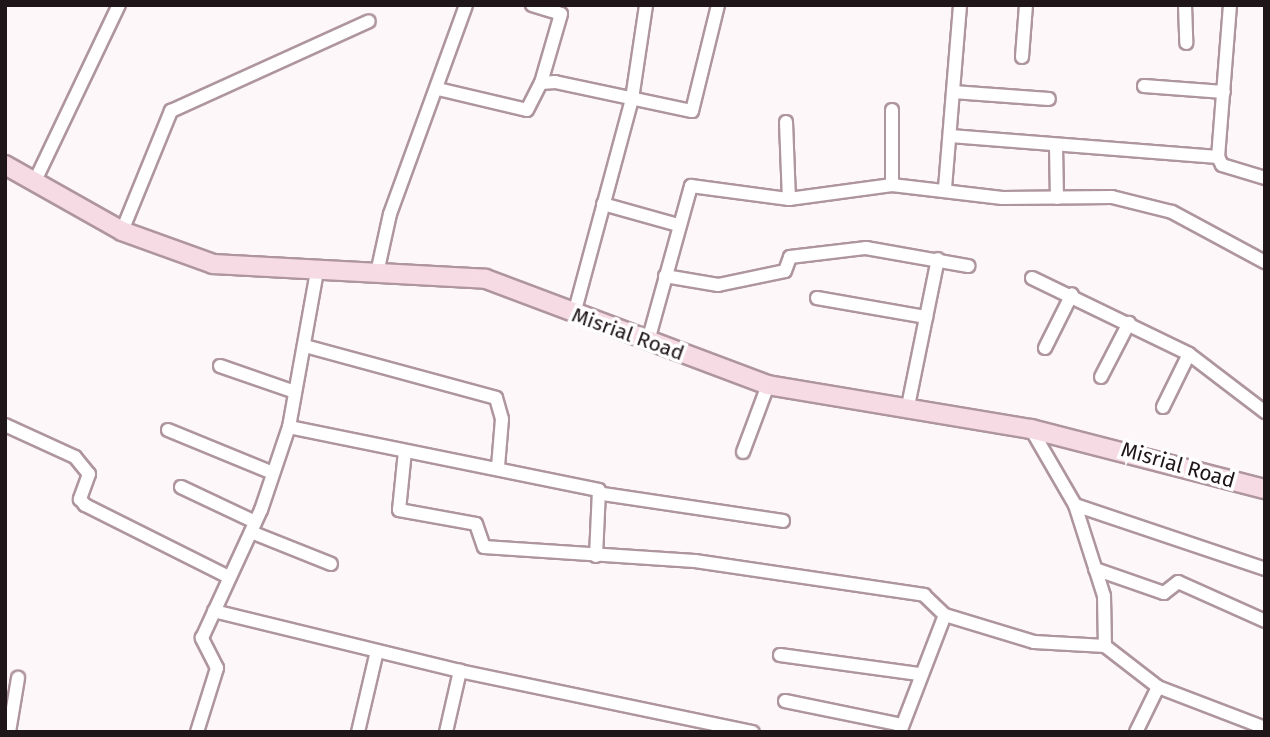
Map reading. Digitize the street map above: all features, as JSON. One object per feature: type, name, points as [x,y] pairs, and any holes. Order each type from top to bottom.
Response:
[{"type":"main road","name":"Misrial Road","points":[[5,165],[122,231],[213,264],[486,279],[768,385],[907,411],[1031,429],[1265,489]]},
{"type":"street","points":[[34,183],[119,5]]},
{"type":"street","points":[[377,273],[390,214],[438,89],[466,5]]},
{"type":"street","points":[[438,89],[522,110],[532,108],[562,10],[533,5]]},
{"type":"street","points":[[574,314],[632,99],[646,5]]},
{"type":"street","points":[[541,83],[695,110],[718,5]]},
{"type":"street","points":[[945,188],[960,5]]},
{"type":"street","points":[[1022,57],[1026,5]]},
{"type":"street","points":[[1185,5],[1186,43]]},
{"type":"street","points":[[1230,5],[1219,156],[1222,164],[1265,178]]},
{"type":"street","points":[[122,231],[171,111],[369,21]]},
{"type":"street","points":[[1144,86],[1224,92]]},
{"type":"street","points":[[953,92],[1049,99]]},
{"type":"street","points":[[892,110],[892,185]]},
{"type":"street","points":[[786,122],[789,199]]},
{"type":"street","points":[[950,136],[1056,146],[1219,156]]},
{"type":"street","points":[[1056,146],[1057,198]]},
{"type":"street","points":[[648,341],[678,225],[691,186],[789,199],[892,185],[945,188],[1002,198],[1112,197],[1172,212],[1265,262]]},
{"type":"street","points":[[604,204],[678,225]]},
{"type":"street","points":[[665,276],[718,285],[780,273],[790,257],[856,248],[968,266]]},
{"type":"street","points":[[907,411],[938,260]]},
{"type":"street","points":[[197,732],[216,680],[217,662],[202,642],[253,527],[289,427],[317,271]]},
{"type":"street","points":[[1032,278],[1072,294],[1189,354],[1265,412]]},
{"type":"street","points":[[1045,348],[1072,294]]},
{"type":"street","points":[[817,298],[926,317]]},
{"type":"street","points":[[1101,377],[1129,323]]},
{"type":"street","points":[[304,346],[496,398],[502,419],[498,467]]},
{"type":"street","points":[[1163,407],[1189,354]]},
{"type":"street","points":[[220,366],[296,392]]},
{"type":"street","points":[[743,452],[768,385]]},
{"type":"street","points":[[5,425],[80,462],[89,474],[80,499],[85,505],[229,577]]},
{"type":"street","points":[[289,427],[498,467],[603,494],[783,521]]},
{"type":"street","points":[[168,429],[273,473]]},
{"type":"street","points":[[1031,429],[1075,505],[1095,569],[1109,637],[1105,646]]},
{"type":"street","points":[[405,451],[401,511],[476,524],[484,547],[695,561],[924,595],[945,615],[1034,642],[1105,646],[1158,687],[1265,728]]},
{"type":"street","points":[[181,486],[253,527],[331,564]]},
{"type":"street","points":[[596,556],[603,494]]},
{"type":"street","points":[[1075,505],[1265,569]]},
{"type":"street","points":[[1095,569],[1164,593],[1178,582],[1265,621]]},
{"type":"street","points":[[215,611],[460,671],[753,732]]},
{"type":"street","points":[[785,701],[901,728],[919,674],[945,615]]},
{"type":"street","points":[[358,732],[377,651]]},
{"type":"street","points":[[780,655],[919,674]]},
{"type":"street","points":[[446,732],[460,671]]},
{"type":"street","points":[[9,732],[18,678]]},
{"type":"street","points":[[1136,732],[1158,687]]}]
